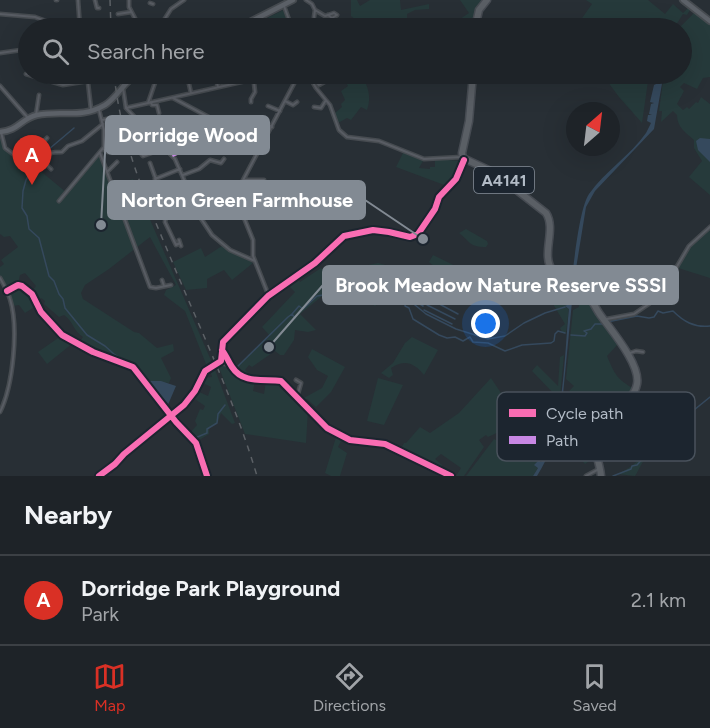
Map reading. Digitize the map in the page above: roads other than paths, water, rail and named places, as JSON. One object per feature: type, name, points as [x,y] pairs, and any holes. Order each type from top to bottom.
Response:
[{"type":"main road","points":[[477,18],[479,10],[487,0]]},
{"type":"main road","name":"A4141","points":[[472,84],[463,158],[495,173],[546,213],[550,222],[550,266],[558,275],[584,290],[627,354],[636,371],[638,383],[634,392]]},
{"type":"street","points":[[78,0],[79,18]]},
{"type":"street","points":[[95,0],[98,9]]},
{"type":"street","points":[[129,0],[134,18]]},
{"type":"street","points":[[165,18],[171,9],[184,0]]},
{"type":"street","points":[[257,18],[293,0]]},
{"type":"street","points":[[306,0],[311,1],[315,10],[314,17]]},
{"type":"street","points":[[683,0],[710,21]]},
{"type":"street","points":[[315,10],[325,16],[328,15]]},
{"type":"street","points":[[118,14],[131,12]]},
{"type":"street","points":[[0,14],[29,18]]},
{"type":"street","points":[[0,53],[18,51]]},
{"type":"street","points":[[88,84],[90,111]]},
{"type":"street","points":[[48,137],[37,148],[28,143],[20,153],[9,153],[3,145],[0,132],[12,130],[36,115],[81,114],[101,107],[127,84]]},
{"type":"street","points":[[150,102],[155,84]]},
{"type":"street","points":[[189,84],[190,93]]},
{"type":"street","points":[[126,108],[232,84]]},
{"type":"street","points":[[250,100],[255,92],[254,84]]},
{"type":"street","points":[[167,210],[217,202],[237,189],[245,180],[294,84]]},
{"type":"street","points":[[220,363],[223,342],[269,293],[315,263],[344,236],[374,230],[389,231],[408,237],[417,235],[432,215],[439,197],[456,179],[463,158],[424,159],[379,141],[347,137],[337,127],[332,109],[314,84]]},
{"type":"street","points":[[0,86],[28,118]]},
{"type":"street","points":[[123,88],[126,108],[172,155],[206,227],[219,242],[230,250],[255,261]]},
{"type":"street","points":[[36,115],[38,96]]},
{"type":"street","points":[[172,97],[263,146]]},
{"type":"street","points":[[314,107],[321,108],[327,100]]},
{"type":"street","points":[[285,101],[293,105],[297,102]]},
{"type":"street","points":[[91,102],[101,107]]},
{"type":"street","points":[[150,102],[152,105],[157,105],[159,113]]},
{"type":"street","points":[[268,106],[280,111]]},
{"type":"street","points":[[59,201],[103,149],[105,137],[101,107]]},
{"type":"street","points":[[194,138],[204,115]]},
{"type":"street","points":[[50,166],[45,159],[51,153],[62,152],[68,146],[80,142],[102,122],[112,118]]},
{"type":"street","points":[[259,121],[272,127]]},
{"type":"street","points":[[166,123],[170,129]]},
{"type":"street","points":[[157,141],[174,125],[180,129]]},
{"type":"street","points":[[105,137],[116,136]]},
{"type":"street","points":[[141,140],[140,152],[143,156],[163,146]]},
{"type":"street","points":[[172,155],[185,148]]},
{"type":"street","points":[[103,149],[108,152],[115,149]]},
{"type":"street","points":[[100,153],[146,280],[150,287],[171,285]]},
{"type":"street","points":[[183,175],[200,169],[210,160],[220,164],[224,159]]},
{"type":"street","points":[[107,172],[117,162]]},
{"type":"street","points":[[150,164],[167,210],[165,222],[176,245],[180,243]]},
{"type":"street","points":[[155,179],[180,169]]},
{"type":"street","points":[[245,180],[262,181]]},
{"type":"street","points":[[237,189],[240,208],[253,240],[255,261],[269,293]]},
{"type":"street","points":[[604,320],[634,314],[659,297],[689,246],[710,226]]},
{"type":"street","points":[[0,278],[10,300],[13,358],[12,371],[0,412]]},
{"type":"street","points":[[162,280],[164,286]]},
{"type":"street","points":[[7,291],[19,285],[22,286],[32,294],[41,312],[62,335],[93,352],[133,367],[198,447],[207,476]]},
{"type":"street","points":[[222,350],[240,375],[249,379],[281,381],[322,423],[337,433],[351,440],[385,444],[452,476]]},
{"type":"street","points":[[627,354],[636,351],[643,352]]},
{"type":"street","points":[[99,476],[190,398],[206,370],[220,363],[231,365]]},
{"type":"street","points":[[296,380],[301,383],[297,397]]},
{"type":"street","points":[[586,476],[601,472]]},
{"type":"water","points":[[654,84],[662,84],[654,129],[595,191],[586,207],[574,281],[561,392],[569,309],[565,306],[569,304],[585,202],[602,178],[633,149],[646,133],[651,123],[647,121],[648,115],[652,115],[649,114],[651,104],[654,103],[650,102],[654,85],[656,85]]},
{"type":"water","points":[[700,138],[710,139],[710,162],[698,150],[696,141]]},
{"type":"water","points":[[150,381],[161,381],[176,386],[167,407],[149,384]]},
{"type":"water","points":[[538,461],[545,461],[537,476],[533,476],[538,468],[534,465]]},
{"type":"waterway","points":[[74,128],[42,155],[35,165],[26,180],[22,208],[27,216],[29,229],[39,238],[49,276],[54,281],[65,308],[87,335],[139,369],[150,382]]},
{"type":"waterway","points":[[292,314],[299,306],[303,309],[317,296],[323,295],[325,288],[361,275],[376,290],[396,294],[406,301],[405,306],[409,308],[413,319],[447,338],[455,337],[463,341],[470,337],[473,342],[488,343],[505,351],[522,345],[551,343],[558,331],[565,333]]},
{"type":"waterway","points":[[370,283],[393,287],[426,314],[456,329],[488,339],[505,336],[524,323],[565,307]]},
{"type":"waterway","points":[[421,286],[430,293]]},
{"type":"waterway","points":[[412,299],[423,306]]},
{"type":"waterway","points":[[430,299],[458,314]]},
{"type":"waterway","points":[[427,305],[455,319]]},
{"type":"waterway","points":[[424,310],[452,324]]},
{"type":"waterway","points":[[607,322],[637,316],[649,318],[654,317],[658,311],[663,313],[673,311],[689,323],[710,326]]},
{"type":"waterway","points":[[236,368],[288,317],[292,314],[295,318]]},
{"type":"waterway","points":[[571,335],[585,336],[587,333],[584,331],[591,329],[595,324],[603,324]]},
{"type":"waterway","points":[[695,409],[710,397]]},
{"type":"waterway","points":[[195,438],[207,433],[207,429],[217,423],[218,414],[225,405]]},
{"type":"waterway","points":[[613,476],[631,469],[641,461]]},
{"type":"railway","points":[[110,0],[111,18]]},
{"type":"railway","points":[[115,84],[127,142],[140,183],[226,389],[257,476]]},
{"type":"place","name":"Dorridge Park Playground","points":[[32,185]]},
{"type":"place","name":"Dorridge Wood","points":[[101,225]]},
{"type":"place","name":"Norton Green Farmhouse","points":[[423,239]]},
{"type":"place","name":"Brook Meadow Nature Reserve SSSI","points":[[269,347]]}]
